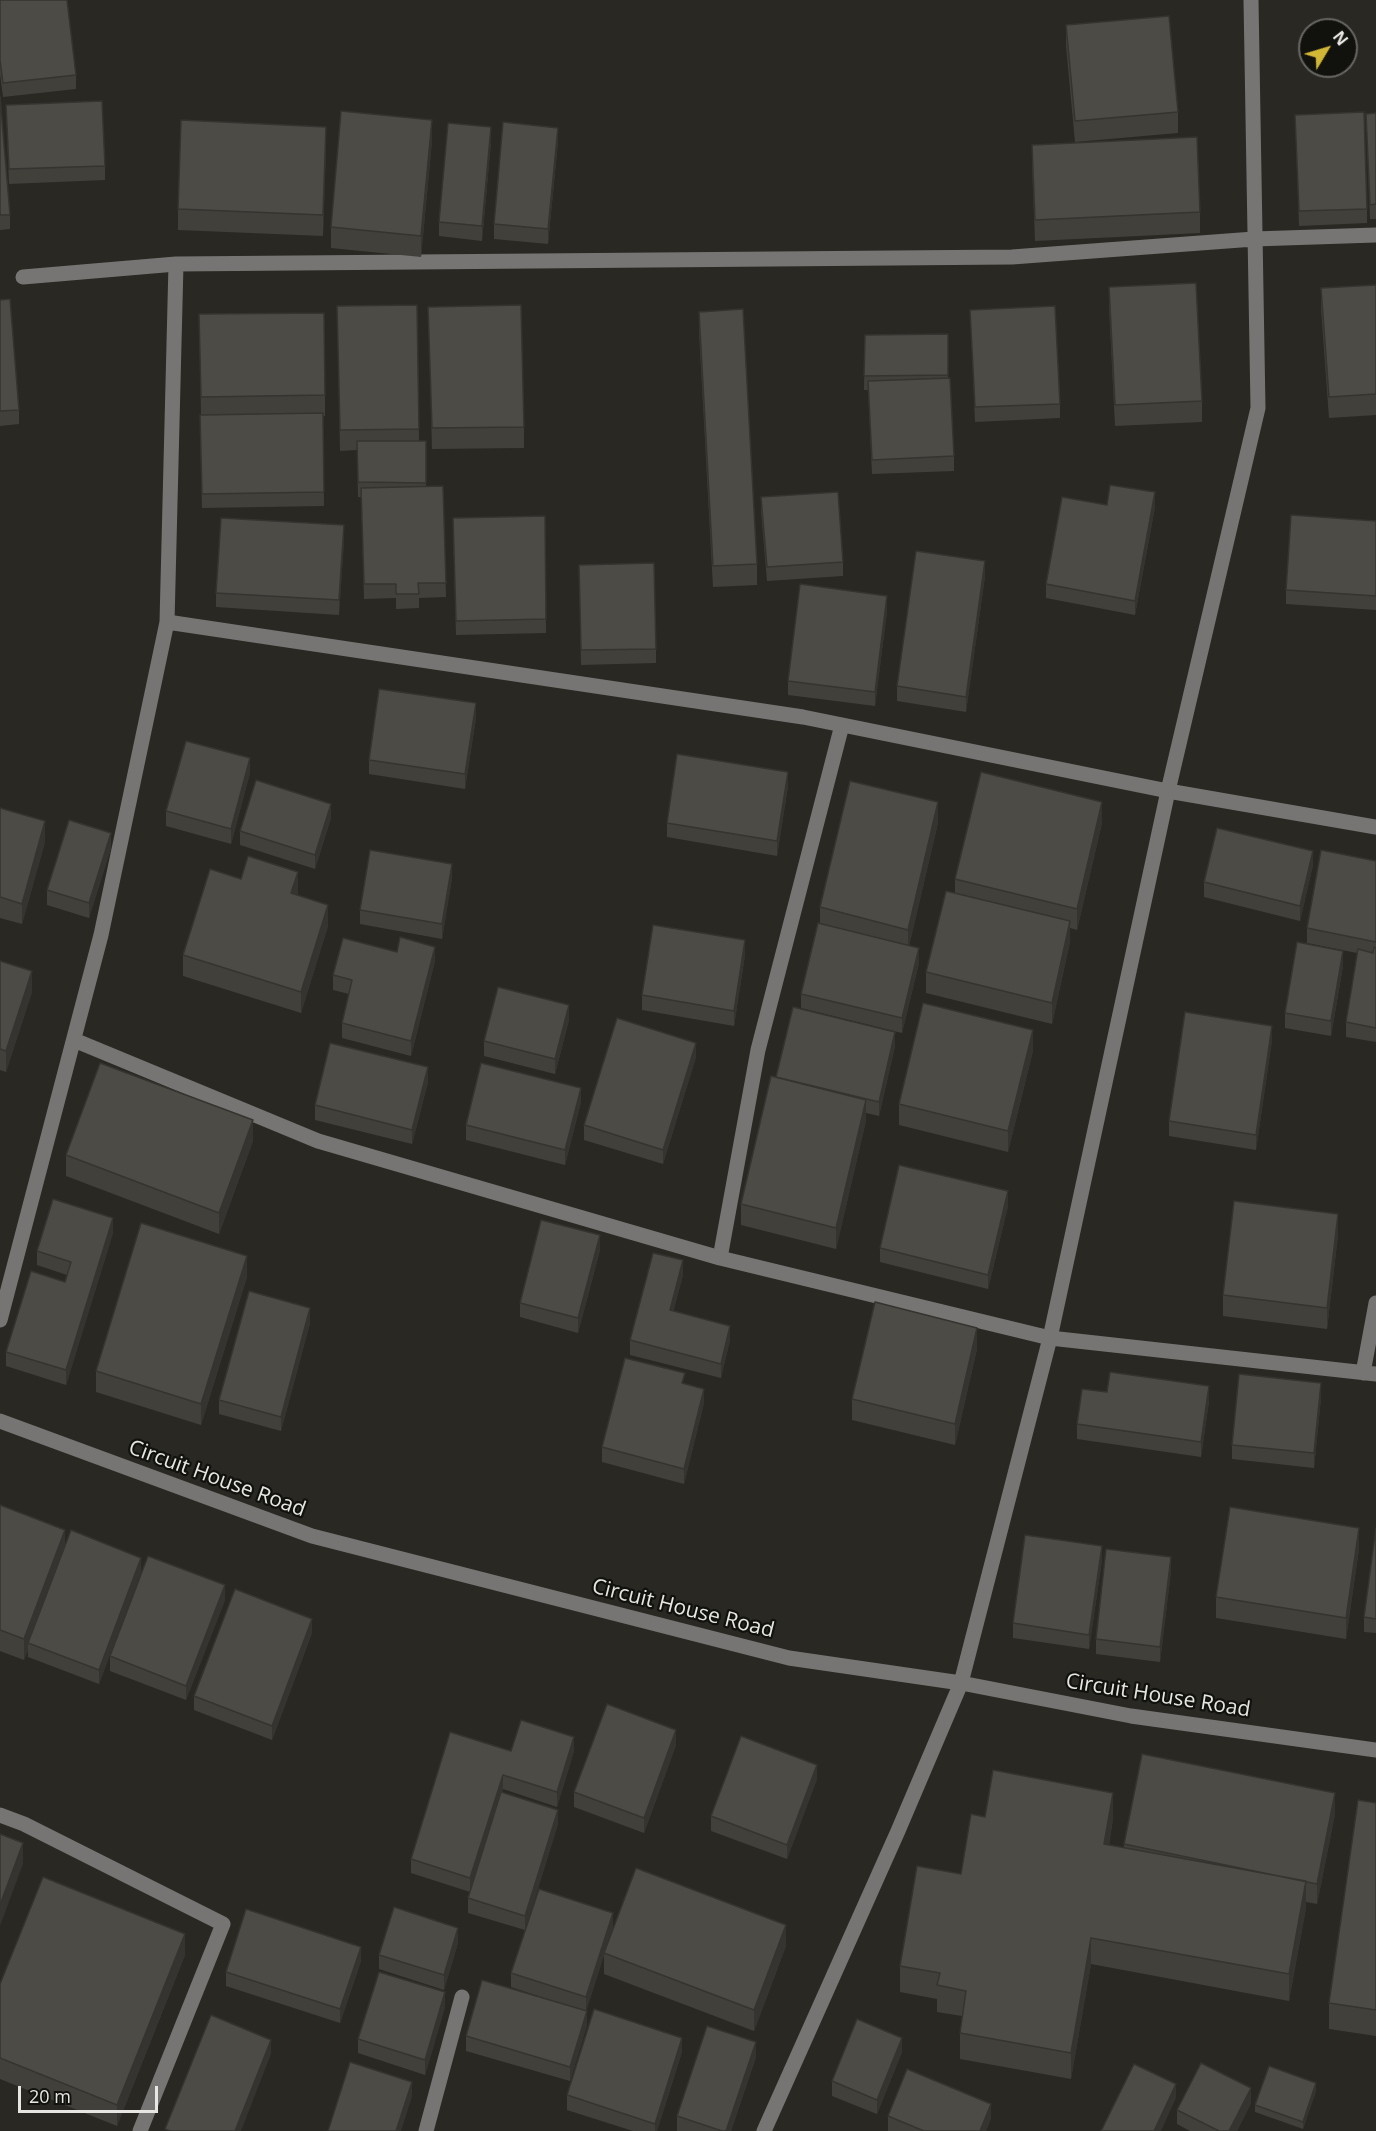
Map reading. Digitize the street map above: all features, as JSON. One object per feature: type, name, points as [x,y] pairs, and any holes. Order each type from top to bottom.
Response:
[{"type":"street","points":[[764,2131],[898,1831],[961,1683],[1050,1338],[1168,790],[1258,408],[1251,0]]},
{"type":"street","points":[[23,277],[176,264],[1012,257],[1254,239],[1376,235]]},
{"type":"street","points":[[0,1320],[101,935],[167,622],[176,264]]},
{"type":"street","points":[[167,622],[803,717],[1168,790],[1376,827]]},
{"type":"street","points":[[720,1258],[758,1050],[842,725]]},
{"type":"street","points":[[74,1040],[318,1141],[720,1258],[1050,1338],[1369,1373],[1376,1303]]},
{"type":"street","name":"Circuit House Road","points":[[0,1421],[312,1536],[789,1658],[961,1683],[1131,1716],[1376,1750]]},
{"type":"street","points":[[0,1815],[24,1824],[223,1924],[140,2131]]},
{"type":"street","points":[[426,2131],[462,1997]]},
{"type":"building","points":[[0,0],[67,0],[76,75],[3,83],[0,60]]},
{"type":"building","points":[[1169,16],[1178,112],[1075,121],[1066,25]]},
{"type":"building","points":[[0,96],[10,215],[0,215]]},
{"type":"building","points":[[102,101],[105,166],[9,169],[6,105]]},
{"type":"building","points":[[341,111],[432,120],[421,236],[331,227]]},
{"type":"building","points":[[1364,112],[1367,209],[1299,211],[1295,115]]},
{"type":"building","points":[[1376,113],[1376,204],[1370,205],[1366,114]]},
{"type":"building","points":[[181,120],[326,127],[323,215],[178,209]]},
{"type":"building","points":[[503,122],[558,128],[548,229],[494,224]]},
{"type":"building","points":[[448,123],[491,127],[482,226],[439,222]]},
{"type":"building","points":[[1197,137],[1200,212],[1035,220],[1032,145]]},
{"type":"building","points":[[1196,283],[1202,401],[1115,405],[1109,287]]},
{"type":"building","points":[[1376,285],[1376,394],[1329,397],[1321,288]]},
{"type":"building","points":[[10,299],[19,410],[0,411],[0,300]]},
{"type":"building","points":[[417,305],[419,429],[340,430],[337,306]]},
{"type":"building","points":[[521,305],[524,427],[432,428],[428,307]]},
{"type":"building","points":[[1055,306],[1060,404],[975,407],[970,310]]},
{"type":"building","points":[[743,309],[757,564],[713,566],[699,312]]},
{"type":"building","points":[[324,313],[325,395],[201,397],[199,314]]},
{"type":"building","points":[[948,334],[948,375],[864,376],[865,335]]},
{"type":"building","points":[[950,378],[954,456],[872,460],[868,381]]},
{"type":"building","points":[[323,413],[324,492],[202,494],[200,415]]},
{"type":"building","points":[[357,441],[426,441],[426,483],[358,482]]},
{"type":"building","points":[[1110,485],[1155,492],[1135,601],[1046,584],[1062,497],[1107,505]]},
{"type":"building","points":[[443,486],[446,583],[418,583],[419,594],[396,594],[396,584],[364,584],[361,488]]},
{"type":"building","points":[[838,492],[843,562],[767,567],[761,497]]},
{"type":"building","points":[[1291,515],[1376,521],[1376,596],[1286,590]]},
{"type":"building","points":[[545,516],[546,619],[456,621],[453,518]]},
{"type":"building","points":[[221,518],[344,525],[339,600],[216,593]]},
{"type":"building","points":[[916,551],[985,561],[966,697],[897,686]]},
{"type":"building","points":[[654,563],[656,649],[581,650],[579,565]]},
{"type":"building","points":[[800,584],[887,596],[875,692],[788,681]]},
{"type":"building","points":[[379,689],[476,703],[465,774],[369,760]]},
{"type":"building","points":[[186,741],[250,758],[231,829],[166,811]]},
{"type":"building","points":[[677,754],[788,772],[777,841],[667,823]]},
{"type":"building","points":[[981,772],[1102,802],[1077,909],[955,879]]},
{"type":"building","points":[[256,780],[331,804],[315,855],[240,831]]},
{"type":"building","points":[[850,781],[938,802],[908,930],[820,907]]},
{"type":"building","points":[[0,808],[45,821],[22,904],[0,897]]},
{"type":"building","points":[[69,820],[111,833],[89,903],[47,890]]},
{"type":"building","points":[[1217,828],[1313,851],[1300,906],[1204,882]]},
{"type":"building","points":[[370,850],[452,864],[442,924],[360,910]]},
{"type":"building","points":[[1321,850],[1376,861],[1376,942],[1307,928]]},
{"type":"building","points":[[248,856],[298,872],[291,893],[328,905],[301,992],[183,955],[210,869],[241,879]]},
{"type":"building","points":[[946,891],[1070,921],[1052,1003],[926,972]]},
{"type":"building","points":[[818,923],[919,948],[902,1018],[801,994]]},
{"type":"building","points":[[653,925],[745,940],[734,1011],[642,995]]},
{"type":"building","points":[[400,937],[435,947],[411,1041],[342,1023],[352,980],[333,975],[343,938],[397,952]]},
{"type":"building","points":[[1297,942],[1343,951],[1331,1021],[1285,1013]]},
{"type":"building","points":[[1374,947],[1376,948],[1376,1028],[1346,1022],[1358,949],[1373,953]]},
{"type":"building","points":[[0,961],[32,971],[6,1051],[0,1049]]},
{"type":"building","points":[[498,987],[569,1005],[555,1059],[484,1041]]},
{"type":"building","points":[[923,1003],[1033,1030],[1008,1131],[899,1104]]},
{"type":"building","points":[[793,1007],[895,1032],[879,1102],[776,1077]]},
{"type":"building","points":[[1185,1012],[1272,1026],[1256,1135],[1169,1121]]},
{"type":"building","points":[[617,1018],[696,1043],[663,1150],[584,1125]]},
{"type":"building","points":[[330,1043],[428,1067],[412,1130],[315,1105]]},
{"type":"building","points":[[100,1063],[253,1120],[219,1213],[66,1155]]},
{"type":"building","points":[[481,1063],[581,1088],[565,1150],[466,1125]]},
{"type":"building","points":[[771,1076],[866,1100],[836,1228],[741,1204]]},
{"type":"building","points":[[899,1165],[1008,1191],[988,1275],[880,1248]]},
{"type":"building","points":[[53,1199],[113,1218],[66,1370],[6,1352],[31,1271],[65,1282],[71,1262],[37,1251]]},
{"type":"building","points":[[1234,1201],[1338,1214],[1327,1308],[1223,1295]]},
{"type":"building","points":[[541,1220],[600,1235],[578,1318],[520,1303]]},
{"type":"building","points":[[141,1223],[247,1256],[201,1404],[96,1371]]},
{"type":"building","points":[[653,1253],[683,1260],[670,1310],[730,1326],[721,1364],[630,1340]]},
{"type":"building","points":[[249,1291],[310,1308],[281,1417],[219,1400]]},
{"type":"building","points":[[875,1302],[977,1328],[955,1424],[852,1399]]},
{"type":"building","points":[[625,1358],[685,1373],[682,1383],[704,1389],[684,1469],[602,1447]]},
{"type":"building","points":[[1110,1372],[1209,1386],[1201,1442],[1077,1424],[1082,1389],[1107,1392]]},
{"type":"building","points":[[1239,1374],[1321,1383],[1314,1453],[1232,1445]]},
{"type":"building","points":[[0,1505],[65,1530],[24,1639],[0,1630]]},
{"type":"building","points":[[1230,1507],[1359,1528],[1346,1618],[1216,1597]]},
{"type":"building","points":[[1376,1528],[1376,1619],[1364,1617]]},
{"type":"building","points":[[71,1530],[141,1558],[99,1670],[28,1643]]},
{"type":"building","points":[[1025,1535],[1102,1546],[1089,1635],[1013,1623]]},
{"type":"building","points":[[1106,1549],[1171,1557],[1160,1647],[1096,1639]]},
{"type":"building","points":[[148,1556],[225,1585],[186,1686],[110,1656]]},
{"type":"building","points":[[235,1589],[312,1619],[272,1726],[194,1696]]},
{"type":"building","points":[[607,1704],[676,1730],[644,1818],[574,1792]]},
{"type":"building","points":[[521,1720],[574,1737],[557,1792],[503,1775],[470,1878],[411,1859],[450,1732],[511,1751]]},
{"type":"building","points":[[741,1736],[817,1765],[787,1845],[711,1816]]},
{"type":"building","points":[[1142,1754],[1335,1793],[1317,1884],[1124,1844]]},
{"type":"building","points":[[993,1770],[1113,1793],[1104,1844],[1306,1881],[1289,1974],[1091,1938],[1071,2053],[960,2033],[966,1991],[937,1985],[940,1973],[900,1966],[917,1866],[961,1874],[971,1814],[985,1817]]},
{"type":"building","points":[[501,1792],[558,1810],[525,1916],[468,1898]]},
{"type":"building","points":[[1358,1800],[1376,1803],[1376,2010],[1329,2003]]},
{"type":"building","points":[[0,1834],[23,1843],[0,1905]]},
{"type":"building","points":[[636,1868],[786,1925],[754,2010],[604,1953]]},
{"type":"building","points":[[43,1877],[185,1934],[117,2105],[0,2058],[0,1984]]},
{"type":"building","points":[[539,1889],[613,1913],[586,1997],[511,1973]]},
{"type":"building","points":[[394,1907],[458,1928],[444,1975],[379,1955]]},
{"type":"building","points":[[246,1909],[361,1947],[340,2009],[226,1972]]},
{"type":"building","points":[[379,1972],[445,1992],[425,2060],[358,2039]]},
{"type":"building","points":[[482,1980],[587,2011],[570,2067],[466,2036]]},
{"type":"building","points":[[594,2009],[682,2038],[655,2124],[567,2095]]},
{"type":"building","points":[[211,2015],[271,2040],[235,2131],[170,2131],[165,2129]]},
{"type":"building","points":[[857,2019],[902,2038],[877,2100],[832,2081]]},
{"type":"building","points":[[707,2026],[756,2042],[726,2131],[677,2116]]},
{"type":"building","points":[[350,2062],[412,2082],[396,2131],[328,2131]]},
{"type":"building","points":[[1201,2063],[1251,2088],[1229,2131],[1219,2131],[1177,2110]]},
{"type":"building","points":[[1134,2064],[1176,2084],[1154,2131],[1101,2131]]},
{"type":"building","points":[[1269,2066],[1316,2083],[1303,2122],[1255,2105]]},
{"type":"building","points":[[907,2069],[991,2104],[980,2131],[924,2131],[888,2116]]}]
